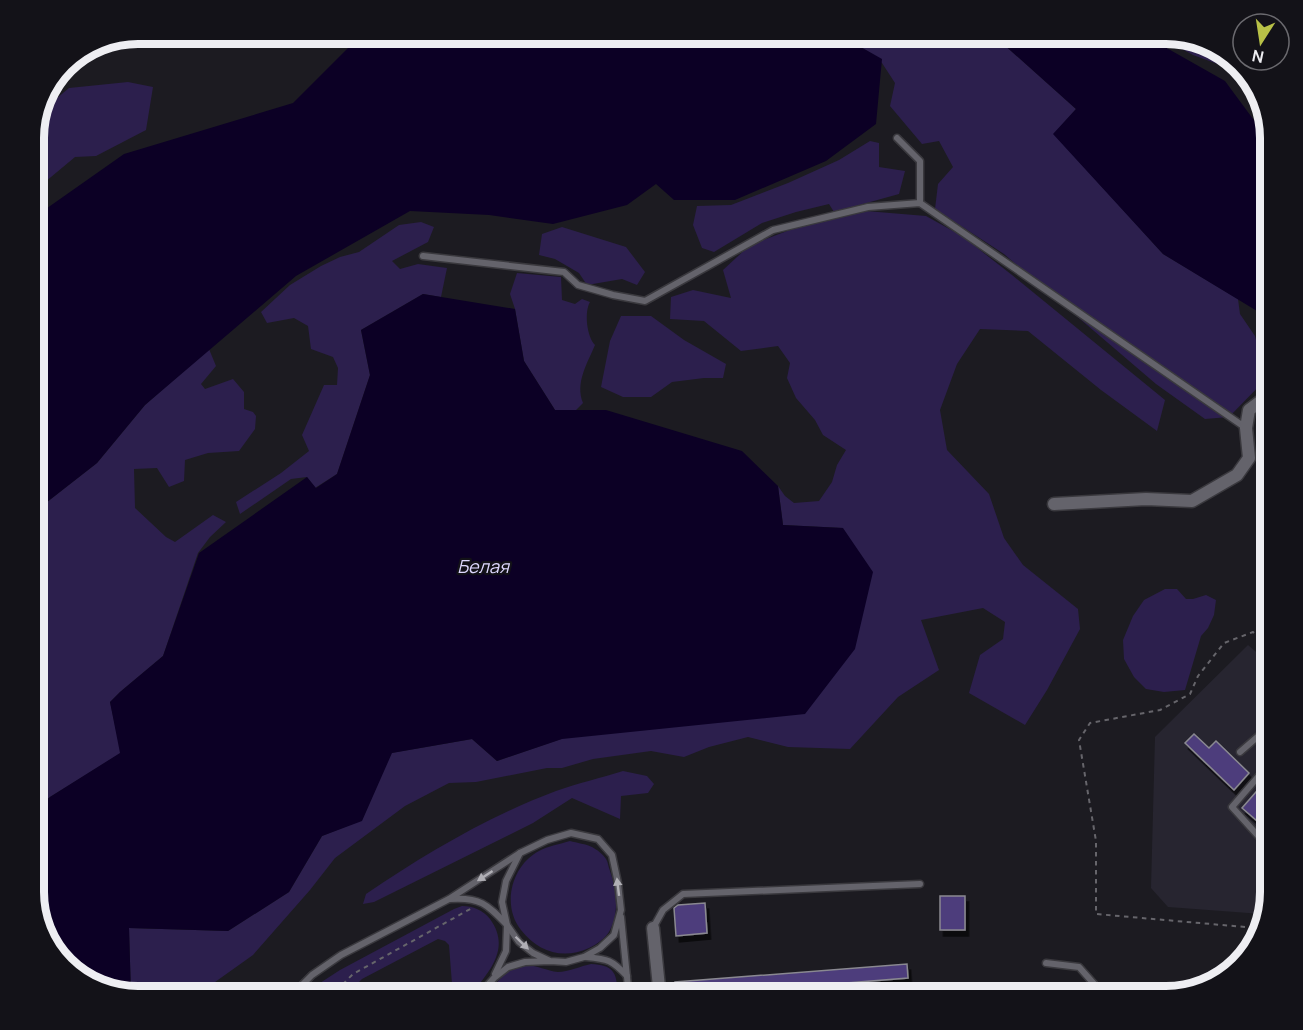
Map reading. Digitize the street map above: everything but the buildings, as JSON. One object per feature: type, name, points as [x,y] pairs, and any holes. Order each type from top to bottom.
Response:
[{"type":"street","points":[[1054,504],[1146,499],[1192,501],[1238,476],[1249,458],[1246,428],[1249,410],[1260,402]]},
{"type":"street","points":[[653,928],[659,986]]},
{"type":"lane","points":[[897,138],[920,161],[920,203]]},
{"type":"lane","points":[[423,256],[564,272],[578,285],[645,301],[773,230],[868,207],[920,203],[1246,428]]},
{"type":"lane","points":[[1240,752],[1260,735]]},
{"type":"lane","points":[[1260,775],[1232,807],[1260,838]]},
{"type":"lane","points":[[301,986],[312,975],[341,955],[449,898],[520,853],[547,840],[571,833],[598,839],[612,855],[618,883],[627,986]]},
{"type":"lane","points":[[494,978],[506,951],[507,925],[502,902],[506,881],[520,853]]},
{"type":"lane","points":[[653,928],[663,910],[683,894],[920,884]]},
{"type":"lane","points":[[449,898],[466,898],[480,902],[493,910],[519,942],[533,953],[550,961]]},
{"type":"lane","points":[[487,986],[508,967],[525,962],[566,962],[584,957],[600,948],[614,934],[621,910]]},
{"type":"lane","points":[[584,957],[601,958],[614,962],[627,976]]},
{"type":"lane","points":[[1046,963],[1079,967],[1095,986]]},
{"type":"path","points":[[1252,928],[1096,914],[1096,841],[1078,740],[1090,723],[1160,710],[1191,694],[1198,676],[1224,643],[1253,632],[1260,639]]},
{"type":"path","points":[[341,986],[353,974],[480,902]]},
{"type":"shaded area","points":[[305,44],[319,44],[311,48]]},
{"type":"shaded area","points":[[855,44],[1003,44],[1076,109],[1054,134],[1163,254],[1238,299],[1240,314],[1255,336],[1260,356],[1260,385],[1229,417],[1205,419],[1156,384],[1004,254],[935,209],[938,184],[953,167],[939,141],[922,144],[890,106],[895,83],[882,63]]},
{"type":"shaded area","points":[[1174,44],[1196,49],[1212,56],[1228,68],[1193,55]]},
{"type":"shaded area","points":[[128,82],[153,87],[146,130],[96,156],[75,157],[44,183],[44,132],[47,113],[50,104],[69,88]]},
{"type":"shaded area","points":[[870,141],[879,143],[879,167],[905,171],[899,194],[834,212],[829,204],[796,212],[762,223],[714,252],[702,248],[693,225],[697,206],[731,205],[839,160]]},
{"type":"shaded area","points":[[866,211],[926,216],[962,236],[1165,400],[1157,431],[1101,390],[1028,331],[980,329],[957,364],[940,410],[947,450],[989,494],[1004,538],[1023,565],[1078,609],[1080,629],[1025,725],[969,693],[980,655],[1003,639],[1005,622],[983,608],[921,620],[939,670],[898,697],[850,749],[788,747],[748,737],[709,747],[684,757],[651,751],[593,759],[562,768],[547,768],[476,782],[449,783],[405,806],[335,858],[253,955],[209,986],[131,986],[129,928],[228,931],[289,892],[322,836],[362,820],[391,753],[472,739],[497,761],[561,739],[843,528],[783,525],[778,486],[794,503],[819,501],[832,482],[837,465],[846,450],[823,435],[815,420],[796,398],[787,378],[790,363],[778,346],[741,351],[704,321],[670,319],[671,297],[693,290],[731,298],[723,270],[750,245],[795,228]]},
{"type":"shaded area","points":[[421,222],[434,227],[428,242],[392,261],[400,269],[418,264],[447,268],[441,297],[423,294],[361,330],[370,375],[337,474],[315,488],[307,477],[291,479],[240,514],[236,502],[281,473],[309,451],[302,435],[324,385],[337,385],[338,368],[333,357],[311,349],[308,326],[294,318],[267,323],[261,312],[290,285],[321,266],[340,257],[359,252],[399,225]]},
{"type":"shaded area","points":[[562,227],[626,247],[645,272],[637,285],[622,279],[587,285],[579,273],[555,259],[539,255],[542,234]]},
{"type":"shaded area","points":[[517,273],[561,277],[562,300],[575,304],[582,299],[590,302],[587,324],[595,345],[581,381],[583,403],[576,410],[555,410],[524,361],[515,309],[510,294]]},
{"type":"shaded area","points":[[621,316],[651,316],[684,340],[726,364],[723,378],[672,382],[651,397],[623,397],[601,387],[610,341]]},
{"type":"shaded area","points":[[209,349],[216,366],[201,384],[205,389],[233,379],[244,392],[244,409],[253,412],[256,416],[255,429],[239,451],[208,453],[185,460],[184,481],[169,487],[157,468],[134,469],[135,508],[166,537],[175,542],[213,515],[226,522],[210,537],[198,553],[163,656],[110,702],[121,753],[44,802],[44,504],[97,463],[145,405]]},
{"type":"shaded area","points":[[1165,589],[1177,589],[1186,599],[1206,595],[1216,600],[1214,615],[1201,636],[1185,690],[1164,692],[1146,689],[1134,677],[1124,659],[1123,640],[1133,616],[1144,600]]},
{"type":"shaded area","points":[[1248,645],[1260,655],[1260,892],[1257,914],[1168,907],[1151,888],[1155,737]]},
{"type":"shaded area","points":[[623,771],[647,776],[654,784],[648,793],[621,796],[620,819],[572,798],[533,823],[374,902],[363,904],[366,894],[434,850],[482,824],[556,791]]},
{"type":"shaded area","points":[[570,841],[592,847],[605,857],[614,883],[615,915],[606,936],[589,948],[570,953],[552,952],[535,944],[521,930],[512,909],[512,886],[522,866],[530,857],[550,846]]},
{"type":"shaded area","points":[[462,906],[478,909],[490,919],[496,930],[499,941],[495,961],[477,986],[452,986],[449,945],[438,939],[362,979],[355,986],[317,986],[340,970]]},
{"type":"shaded area","points":[[591,964],[605,966],[616,977],[617,986],[494,986],[502,976],[519,966],[529,965],[558,972]]},
{"type":"water","points":[[352,44],[855,44],[882,59],[876,124],[826,161],[735,200],[674,200],[656,184],[627,205],[553,224],[489,215],[410,211],[296,276],[145,405],[97,463],[44,504],[44,210],[124,154],[293,103]]},
{"type":"water","points":[[1003,44],[1160,44],[1225,81],[1259,127],[1260,310],[1257,311],[1163,254],[1053,134],[1076,109]]},
{"type":"water","name":"Белая","points":[[423,294],[515,309],[524,361],[555,410],[606,410],[742,451],[778,486],[783,525],[843,528],[873,572],[855,649],[805,714],[562,739],[497,761],[472,739],[392,753],[362,821],[322,836],[289,892],[228,931],[129,928],[131,986],[107,981],[91,974],[63,950],[53,934],[47,917],[44,898],[44,802],[120,753],[110,702],[163,656],[199,553],[307,477],[316,488],[337,474],[370,375],[361,330]]}]
